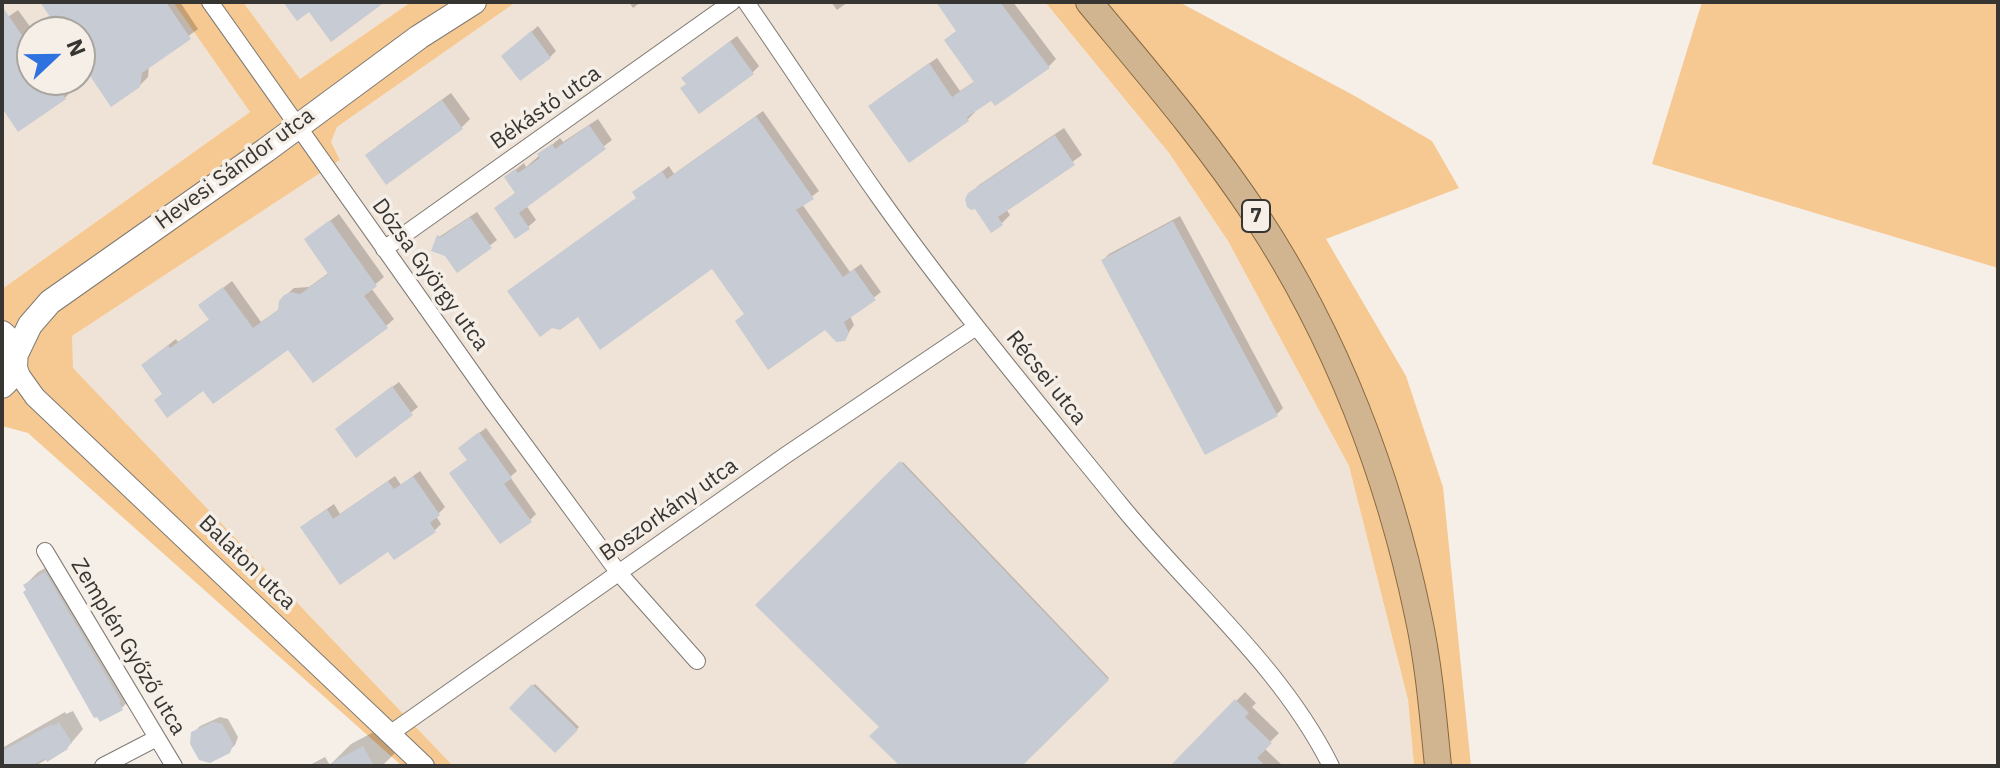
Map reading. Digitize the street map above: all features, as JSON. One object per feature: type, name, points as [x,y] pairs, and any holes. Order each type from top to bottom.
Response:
[{"type":"main road","name":"Hevesi Sándor utca","points":[[2,388],[12,376],[30,325],[50,302],[419,37],[474,2]]},
{"type":"main road","name":"7","points":[[1089,2],[1179,109],[1257,217],[1330,346],[1397,527],[1419,618],[1432,699],[1438,766]]},
{"type":"main road","points":[[16,360],[12,343],[2,331],[30,318],[50,302]]},
{"type":"street","name":"Dózsa György utca","points":[[210,2],[618,572],[697,661]]},
{"type":"street","name":"Békástó utca","points":[[384,249],[732,2]]},
{"type":"street","name":"Récsei utca","points":[[746,2],[879,197],[976,327],[1130,517],[1277,681],[1311,728],[1331,766]]},
{"type":"street","name":"Boszorkány utca","points":[[391,733],[558,613],[976,327]]},
{"type":"street","points":[[16,360],[20,376],[35,397]]},
{"type":"street","points":[[2,388],[13,388],[35,397]]},
{"type":"street","name":"Balaton utca","points":[[35,397],[424,766]]},
{"type":"street","name":"Zemplén Győző utca","points":[[45,551],[174,766]]},
{"type":"street","points":[[103,766],[157,738]]},
{"type":"shaded area","points":[[2,2],[173,2],[250,112],[2,289]]},
{"type":"shaded area","points":[[173,2],[243,2],[300,79],[411,2],[516,2],[337,127],[331,142],[340,160],[72,336],[73,368],[453,766],[402,766],[28,433],[2,426],[2,289],[250,112]]},
{"type":"shaded area","points":[[243,2],[411,2],[300,79]]},
{"type":"shaded area","points":[[516,2],[1045,2],[1169,153],[1228,241],[1349,466],[1408,700],[1414,766],[453,766],[72,368],[72,336],[340,160],[331,142],[337,127]]},
{"type":"shaded area","points":[[1045,2],[1179,2],[1432,141],[1459,188],[1326,239],[1406,376],[1443,487],[1471,766],[1414,766],[1408,700],[1349,466],[1228,241],[1169,153]]},
{"type":"shaded area","points":[[1702,2],[1998,2],[1998,268],[1652,164]]},
{"type":"building","points":[[40,2],[166,2],[191,39],[142,73],[140,87],[111,107],[96,85],[96,16],[49,16]]},
{"type":"building","points":[[283,2],[385,2],[331,42],[309,12],[297,21]]},
{"type":"building","points":[[936,2],[1000,2],[1050,68],[995,106],[991,101],[967,117],[969,121],[909,163],[868,106],[929,63],[952,97],[974,82],[944,40],[956,31]]},
{"type":"building","points":[[2,6],[16,27],[16,96],[64,96],[66,99],[18,132],[2,108]]},
{"type":"building","points":[[531,31],[551,58],[520,81],[501,56]]},
{"type":"building","points":[[730,41],[754,74],[699,114],[680,88],[686,84],[681,78]]},
{"type":"building","points":[[442,100],[463,129],[386,185],[365,155]]},
{"type":"building","points":[[756,116],[814,199],[796,210],[843,277],[854,269],[876,300],[844,322],[849,333],[845,341],[836,342],[825,330],[768,370],[735,321],[744,314],[712,269],[600,350],[578,317],[560,330],[552,328],[540,337],[507,291],[636,198],[632,192],[662,171],[667,179]]},
{"type":"building","points":[[589,125],[606,149],[519,213],[530,229],[515,239],[494,208],[515,193],[504,177],[515,169],[518,173],[540,158],[537,154],[552,144],[555,149]]},
{"type":"building","points":[[1055,135],[1075,165],[998,217],[1003,225],[991,233],[975,209],[967,207],[965,199],[968,193]]},
{"type":"building","points":[[470,217],[492,248],[457,273],[445,256],[431,251],[437,235],[441,237]]},
{"type":"building","points":[[330,220],[377,286],[364,296],[388,328],[313,383],[288,350],[213,404],[203,391],[167,418],[154,400],[162,394],[141,365],[209,320],[198,305],[223,287],[253,328],[278,310],[279,301],[284,295],[291,292],[300,294],[328,274],[304,239]]},
{"type":"building","points":[[1173,221],[1278,416],[1205,455],[1101,260]]},
{"type":"building","points":[[392,386],[413,415],[356,458],[335,429]]},
{"type":"building","points":[[479,432],[512,478],[504,484],[532,522],[500,544],[449,473],[467,460],[458,448]]},
{"type":"building","points":[[900,461],[1109,680],[1022,766],[900,766],[869,736],[879,727],[755,605]]},
{"type":"building","points":[[413,476],[440,515],[430,523],[436,532],[394,560],[388,552],[340,585],[300,527],[327,509],[333,519],[388,481],[394,489]]},
{"type":"building","points":[[45,572],[121,701],[123,710],[100,722],[97,717],[94,718],[23,592],[26,590],[23,585]]},
{"type":"building","points":[[532,684],[578,730],[555,753],[509,708]]},
{"type":"building","points":[[1235,699],[1249,713],[1245,717],[1272,743],[1257,758],[1266,766],[1170,766]]},
{"type":"building","points":[[59,722],[72,743],[67,746],[68,749],[47,762],[45,758],[31,766],[2,766],[2,751]]},
{"type":"building","points":[[213,722],[222,724],[233,744],[230,753],[210,763],[199,760],[190,744],[191,732]]},
{"type":"building","points":[[363,746],[374,766],[326,766]]}]
